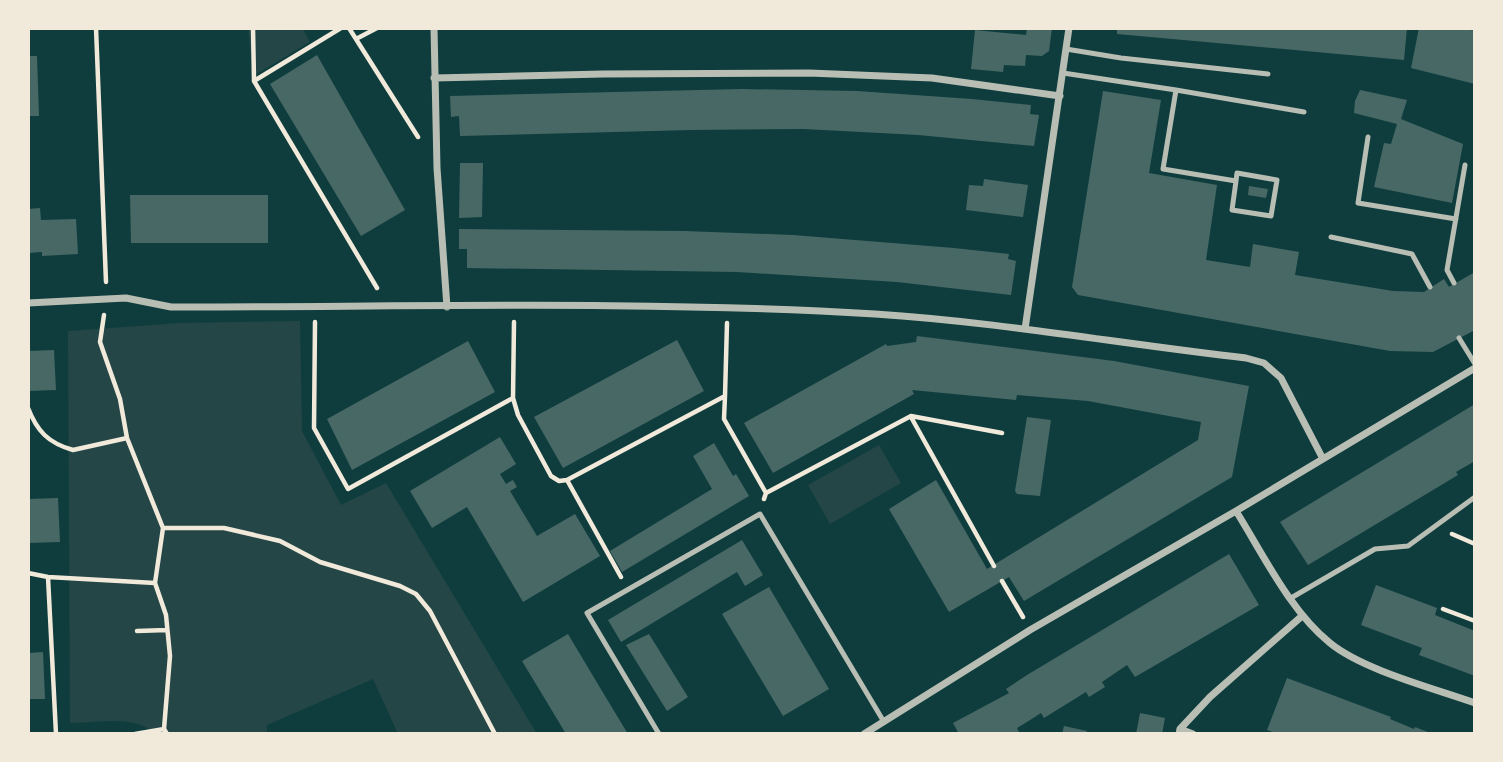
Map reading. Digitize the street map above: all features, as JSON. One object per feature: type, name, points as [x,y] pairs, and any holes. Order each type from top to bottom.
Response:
[{"type":"street","points":[[434,28],[437,168],[447,307]]},
{"type":"street","points":[[1025,329],[1069,28]]},
{"type":"street","points":[[435,78],[809,73],[932,78],[1060,96]]},
{"type":"street","points":[[28,303],[126,298],[171,307],[726,307],[878,315],[1025,329],[1245,358],[1264,363],[1281,378],[1323,458]]},
{"type":"street","points":[[864,734],[1030,630],[1236,511],[1475,366]]},
{"type":"street","points":[[1236,511],[1302,616],[1331,644],[1363,663],[1475,703]]},
{"type":"street","points":[[1193,734],[1180,731],[1210,697],[1302,616]]},
{"type":"lane","points":[[1066,50],[1268,74]]},
{"type":"lane","points":[[1063,73],[1304,111]]},
{"type":"lane","points":[[1176,90],[1163,169],[1236,181]]},
{"type":"lane","points":[[1368,137],[1358,203],[1456,219]]},
{"type":"lane","points":[[1454,283],[1447,270],[1465,165]]},
{"type":"lane","points":[[1237,173],[1277,180],[1271,216],[1232,210],[1236,181],[1237,173]]},
{"type":"lane","points":[[1331,237],[1412,254],[1430,288]]},
{"type":"lane","points":[[1459,338],[1475,366]]},
{"type":"lane","points":[[1291,598],[1375,549],[1408,546],[1475,498]]},
{"type":"lane","points":[[659,734],[587,613],[760,514],[884,722]]},
{"type":"path","points":[[96,28],[107,299],[100,342],[120,399],[127,438],[163,528],[155,583],[166,615],[170,656],[165,731],[135,734]]},
{"type":"path","points":[[253,28],[254,81],[389,307]]},
{"type":"path","points":[[254,81],[341,28]]},
{"type":"path","points":[[349,28],[419,139]]},
{"type":"path","points":[[356,39],[377,28]]},
{"type":"path","points":[[315,307],[314,428],[348,489],[513,398]]},
{"type":"path","points":[[514,307],[513,398],[518,415],[551,476],[559,481],[567,480],[724,396]]},
{"type":"path","points":[[726,307],[724,419],[766,493],[911,416],[1002,433]]},
{"type":"path","points":[[28,408],[33,421],[52,443],[73,450],[127,438]]},
{"type":"path","points":[[911,416],[994,566]]},
{"type":"path","points":[[567,480],[627,588]]},
{"type":"path","points":[[163,528],[224,528],[280,541],[320,562],[400,586],[416,594],[430,611],[495,734]]},
{"type":"path","points":[[28,573],[48,577],[155,583]]},
{"type":"path","points":[[48,577],[57,734]]},
{"type":"path","points":[[1002,581],[1030,630]]},
{"type":"path","points":[[1443,609],[1475,621]]},
{"type":"path","points":[[137,631],[167,630]]},
{"type":"shaded area","points":[[248,28],[302,28],[310,42],[253,76]]},
{"type":"shaded area","points":[[300,321],[302,431],[341,505],[386,483],[537,734],[398,734],[373,679],[267,725],[267,734],[156,734],[147,728],[127,722],[70,723],[68,331],[180,323]]},
{"type":"shaded area","points":[[879,445],[901,483],[830,524],[808,485]]},
{"type":"building","points":[[1027,28],[1052,28],[1049,51],[1042,56],[1026,55],[1025,66],[1004,65],[1003,72],[971,69],[975,30],[1026,35]]},
{"type":"building","points":[[1117,28],[1407,28],[1404,60],[1117,34]]},
{"type":"building","points":[[1419,28],[1461,28],[1475,31],[1475,84],[1411,68]]},
{"type":"building","points":[[317,55],[405,210],[361,236],[270,84]]},
{"type":"building","points":[[28,56],[37,56],[39,116],[28,116]]},
{"type":"building","points":[[742,89],[857,91],[972,99],[1031,105],[1030,114],[1039,115],[1034,146],[918,135],[804,129],[460,136],[459,116],[451,117],[450,96]]},
{"type":"building","points":[[1360,90],[1407,100],[1401,119],[1463,144],[1452,203],[1374,187],[1384,143],[1391,144],[1397,124],[1354,113]]},
{"type":"building","points":[[1103,91],[1161,100],[1149,173],[1217,185],[1206,260],[1250,267],[1253,244],[1299,252],[1295,275],[1393,291],[1424,292],[1444,279],[1449,287],[1475,272],[1475,330],[1433,352],[1390,351],[1078,295],[1072,287]]},
{"type":"building","points":[[460,163],[483,163],[482,217],[459,218]]},
{"type":"building","points":[[984,179],[1028,185],[1023,217],[966,210],[969,185],[983,186]]},
{"type":"building","points":[[1249,186],[1268,189],[1266,198],[1248,195]]},
{"type":"building","points":[[130,195],[268,195],[268,243],[131,243]]},
{"type":"building","points":[[40,208],[41,220],[76,219],[78,254],[42,256],[42,252],[28,253],[28,209]]},
{"type":"building","points":[[459,229],[793,235],[1009,254],[1008,259],[1016,261],[1011,295],[897,282],[737,272],[467,268],[467,249],[459,249]]},
{"type":"building","points":[[917,336],[1114,361],[1249,386],[1232,477],[1024,601],[1009,577],[949,612],[889,509],[936,480],[987,569],[1198,440],[1201,422],[1088,401],[1017,395],[1016,400],[912,390],[914,394],[773,473],[744,423],[886,344],[916,342]]},
{"type":"building","points":[[677,340],[704,391],[563,468],[534,417]]},
{"type":"building","points":[[468,341],[495,392],[352,470],[327,419]]},
{"type":"building","points":[[54,350],[56,390],[28,391],[28,351]]},
{"type":"building","points":[[1475,404],[1475,461],[1456,472],[1458,475],[1308,565],[1280,522]]},
{"type":"building","points":[[1027,417],[1051,420],[1040,496],[1017,494],[1015,491]]},
{"type":"building","points":[[500,437],[516,464],[500,474],[506,484],[513,480],[517,487],[510,491],[537,536],[575,514],[600,556],[523,602],[467,507],[432,528],[410,491]]},
{"type":"building","points":[[714,443],[733,476],[736,474],[749,496],[622,572],[610,551],[712,489],[693,456]]},
{"type":"building","points":[[58,498],[60,542],[28,543],[28,499]]},
{"type":"building","points":[[742,540],[763,575],[745,586],[737,572],[621,642],[608,620]]},
{"type":"building","points":[[1229,554],[1259,605],[1135,677],[1127,665],[1102,682],[1105,687],[1089,697],[1086,692],[1044,718],[1041,713],[1017,728],[1020,734],[959,734],[953,723],[1009,693],[1006,689],[1027,675]]},
{"type":"building","points":[[1376,585],[1437,608],[1435,615],[1475,631],[1475,676],[1419,655],[1422,648],[1361,625]]},
{"type":"building","points":[[769,587],[829,689],[783,716],[722,614]]},
{"type":"building","points":[[568,634],[628,734],[566,734],[522,661]]},
{"type":"building","points":[[649,634],[688,697],[667,711],[626,645]]},
{"type":"building","points":[[43,652],[45,699],[28,699],[28,653]]},
{"type":"building","points":[[1287,678],[1391,717],[1390,719],[1414,729],[1415,727],[1433,734],[1278,734],[1267,730]]},
{"type":"building","points":[[1140,713],[1165,718],[1162,734],[1136,734]]},
{"type":"building","points":[[1064,726],[1087,731],[1086,734],[1062,734]]}]
